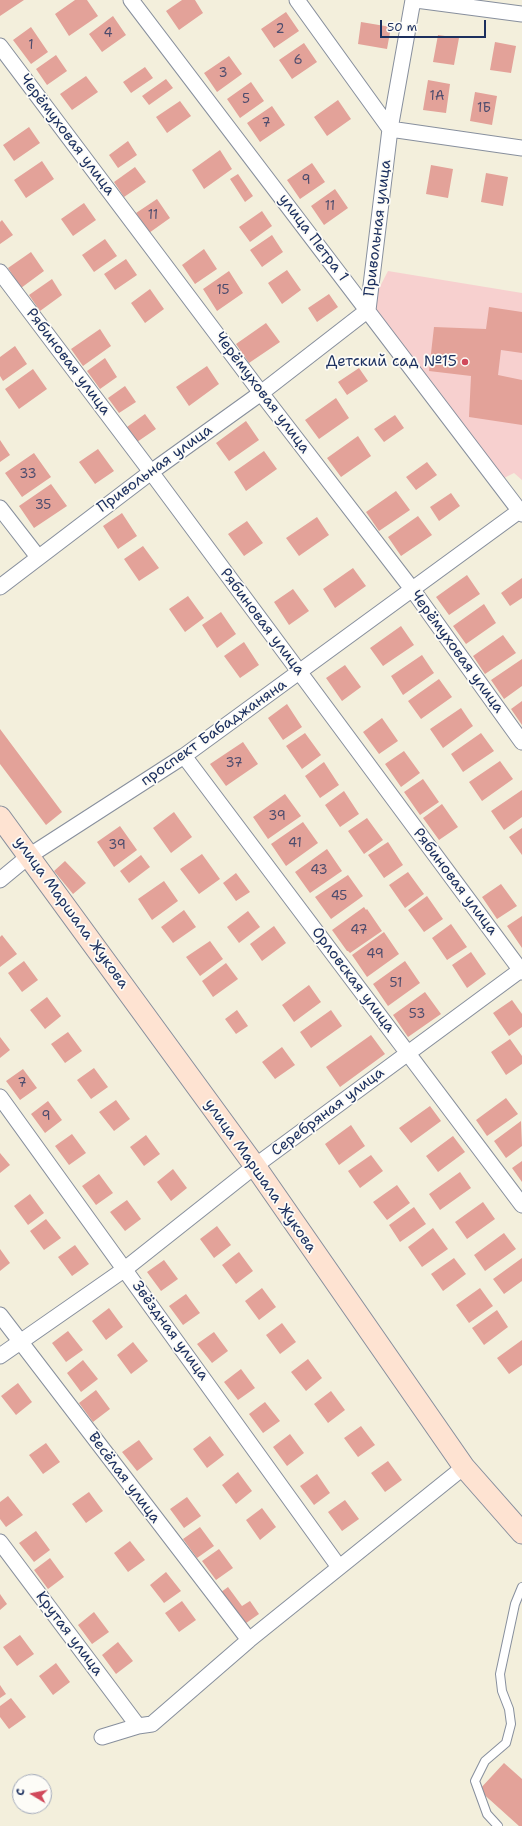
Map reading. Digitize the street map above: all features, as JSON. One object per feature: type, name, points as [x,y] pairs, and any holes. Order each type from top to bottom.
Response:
[{"type":"main road","name":"улица Маршала Жукова","points":[[0,817],[30,856],[255,1166],[464,1467],[522,1533]]},
{"type":"street","name":"улица Петра 1","points":[[132,0],[521,512]]},
{"type":"street","points":[[297,0],[390,129],[522,148]]},
{"type":"street","name":"Привольная улица","points":[[0,587],[151,472],[261,393],[368,310],[390,129],[415,0]]},
{"type":"street","points":[[415,0],[522,14]]},
{"type":"street","name":"Черёмуховая улица","points":[[0,46],[261,393],[412,589],[522,742]]},
{"type":"street","name":"Рябиновая улица","points":[[0,272],[151,472],[521,971]]},
{"type":"street","points":[[0,508],[38,557]]},
{"type":"street","name":"проспект Бабаджаняна","points":[[0,880],[30,856],[184,756],[300,673],[412,589],[521,512]]},
{"type":"street","name":"Орловская улица","points":[[184,756],[522,1205]]},
{"type":"street","name":"Серебряная улица","points":[[0,1356],[125,1268],[255,1166],[521,971]]},
{"type":"street","name":"Звёздная улица","points":[[0,1097],[125,1268],[339,1567]]},
{"type":"street","name":"Весёлая улица","points":[[0,1315],[248,1640]]},
{"type":"street","points":[[102,1737],[138,1726],[152,1724],[248,1640],[464,1467]]},
{"type":"street","name":"Крутая улица","points":[[0,1542],[138,1726]]},
{"type":"lane","points":[[498,1826],[487,1814],[475,1781],[486,1761],[506,1743],[511,1724],[509,1709],[502,1691],[500,1674],[515,1604],[522,1587]]},
{"type":"shaded area","points":[[388,271],[522,293],[522,480],[514,473],[502,479],[370,306]]},
{"type":"building","points":[[0,0],[24,0],[0,16]]},
{"type":"building","points":[[75,0],[87,0],[98,16],[69,36],[55,14]]},
{"type":"building","points":[[182,0],[195,0],[203,13],[179,30],[166,11]]},
{"type":"building","points":[[286,12],[299,31],[274,48],[261,29]]},
{"type":"building","points":[[113,16],[126,35],[102,52],[89,34]]},
{"type":"building","points":[[361,22],[391,27],[387,49],[358,44]]},
{"type":"building","points":[[31,27],[48,52],[31,64],[13,40]]},
{"type":"building","points":[[438,35],[459,38],[454,65],[433,62]]},
{"type":"building","points":[[495,42],[516,46],[511,73],[490,70]]},
{"type":"building","points":[[304,43],[317,62],[292,79],[279,60]]},
{"type":"building","points":[[56,55],[67,71],[47,85],[36,69]]},
{"type":"building","points":[[229,56],[242,74],[217,92],[204,73]]},
{"type":"building","points":[[145,67],[153,78],[131,93],[123,82]]},
{"type":"building","points":[[86,76],[98,92],[72,110],[60,94]]},
{"type":"building","points":[[166,79],[173,88],[149,105],[142,96]]},
{"type":"building","points":[[428,80],[450,84],[446,113],[423,110]]},
{"type":"building","points":[[251,82],[264,101],[240,118],[227,99]]},
{"type":"building","points":[[475,92],[497,96],[492,125],[470,121]]},
{"type":"building","points":[[338,100],[351,119],[327,136],[314,117]]},
{"type":"building","points":[[180,101],[191,116],[167,133],[156,117]]},
{"type":"building","points":[[272,106],[285,125],[260,142],[247,123]]},
{"type":"building","points":[[29,127],[40,143],[14,161],[3,145]]},
{"type":"building","points":[[128,141],[137,155],[118,168],[109,155]]},
{"type":"building","points":[[220,150],[232,169],[204,189],[192,170]]},
{"type":"building","points":[[42,161],[54,179],[26,198],[14,180]]},
{"type":"building","points":[[312,163],[325,182],[300,199],[287,180]]},
{"type":"building","points":[[431,165],[453,169],[448,198],[426,194]]},
{"type":"building","points":[[135,167],[146,182],[124,197],[114,182]]},
{"type":"building","points":[[486,173],[508,177],[503,206],[481,202]]},
{"type":"building","points":[[238,174],[253,196],[245,202],[230,179]]},
{"type":"building","points":[[335,189],[348,208],[324,225],[311,206]]},
{"type":"building","points":[[157,199],[170,218],[149,233],[136,213]]},
{"type":"building","points":[[84,203],[96,220],[73,236],[61,219]]},
{"type":"building","points":[[262,211],[272,226],[250,242],[239,227]]},
{"type":"building","points":[[2,220],[13,235],[0,244],[0,222]]},
{"type":"building","points":[[272,235],[283,252],[262,267],[250,250]]},
{"type":"building","points":[[105,239],[117,256],[94,272],[82,255]]},
{"type":"building","points":[[204,249],[217,269],[195,284],[182,265]]},
{"type":"building","points":[[31,252],[44,271],[21,288],[8,268]]},
{"type":"building","points":[[126,259],[137,275],[115,290],[104,274]]},
{"type":"building","points":[[287,270],[301,290],[282,304],[268,283]]},
{"type":"building","points":[[229,271],[243,293],[217,311],[203,289]]},
{"type":"building","points":[[52,279],[62,295],[40,311],[29,295]]},
{"type":"building","points":[[150,289],[164,309],[145,323],[131,303]]},
{"type":"building","points":[[329,294],[338,307],[317,322],[308,308]]},
{"type":"building","name":"Детский сад №15","points":[[489,307],[522,312],[522,353],[501,350],[498,375],[522,380],[522,425],[469,417],[471,376],[429,371],[434,327],[486,329]]},
{"type":"building","points":[[266,323],[280,342],[249,363],[236,344]]},
{"type":"building","points":[[100,329],[111,346],[83,366],[71,349]]},
{"type":"building","points":[[15,346],[27,364],[3,381],[0,376],[0,357]]},
{"type":"building","points":[[105,358],[117,377],[100,389],[87,371]]},
{"type":"building","points":[[207,366],[219,384],[189,406],[176,387]]},
{"type":"building","points":[[359,368],[368,381],[347,395],[338,382]]},
{"type":"building","points":[[33,369],[47,389],[19,409],[5,389]]},
{"type":"building","points":[[125,386],[136,402],[119,413],[108,398]]},
{"type":"building","points":[[336,398],[349,418],[319,439],[305,420]]},
{"type":"building","points":[[145,414],[156,429],[137,442],[127,427]]},
{"type":"building","points":[[395,415],[404,428],[384,442],[374,429]]},
{"type":"building","points":[[246,421],[259,440],[229,461],[216,443]]},
{"type":"building","points":[[358,436],[371,456],[341,477],[327,458]]},
{"type":"building","points":[[0,440],[10,455],[0,462]]},
{"type":"building","points":[[98,449],[114,471],[95,484],[79,462]]},
{"type":"building","points":[[264,451],[277,469],[246,491],[234,472]]},
{"type":"building","points":[[34,453],[51,477],[22,497],[5,473]]},
{"type":"building","points":[[427,462],[437,475],[416,490],[406,477]]},
{"type":"building","points":[[51,484],[67,506],[34,528],[19,506]]},
{"type":"building","points":[[396,491],[410,510],[379,531],[366,512]]},
{"type":"building","points":[[451,493],[460,506],[439,521],[430,507]]},
{"type":"building","points":[[122,513],[137,536],[118,549],[103,526]]},
{"type":"building","points":[[418,516],[432,535],[401,556],[388,537]]},
{"type":"building","points":[[317,517],[329,535],[299,556],[286,538]]},
{"type":"building","points":[[247,521],[263,543],[244,556],[228,534]]},
{"type":"building","points":[[143,546],[159,568],[139,581],[124,559]]},
{"type":"building","points":[[353,568],[366,586],[335,608],[323,589]]},
{"type":"building","points":[[467,575],[480,594],[449,615],[436,597]]},
{"type":"building","points":[[522,578],[522,598],[510,606],[501,593]]},
{"type":"building","points":[[293,589],[309,611],[289,625],[274,602]]},
{"type":"building","points":[[188,596],[204,618],[185,632],[169,609]]},
{"type":"building","points":[[484,604],[496,623],[466,644],[453,626]]},
{"type":"building","points":[[221,612],[236,634],[217,648],[202,625]]},
{"type":"building","points":[[401,626],[414,645],[383,666],[370,648]]},
{"type":"building","points":[[503,635],[516,653],[485,674],[473,656]]},
{"type":"building","points":[[244,642],[259,665],[240,678],[224,656]]},
{"type":"building","points":[[422,655],[434,673],[403,695],[391,676]]},
{"type":"building","points":[[522,659],[522,686],[504,699],[491,680]]},
{"type":"building","points":[[345,665],[361,687],[342,701],[326,678]]},
{"type":"building","points":[[439,679],[452,697],[421,719],[408,701]]},
{"type":"building","points":[[522,701],[522,725],[511,709]]},
{"type":"building","points":[[287,704],[302,727],[283,740],[268,718]]},
{"type":"building","points":[[461,708],[473,726],[443,748],[430,729]]},
{"type":"building","points":[[382,718],[398,741],[379,754],[363,732]]},
{"type":"building","points":[[0,729],[62,812],[46,825],[0,764]]},
{"type":"building","points":[[305,733],[321,755],[302,769],[286,746]]},
{"type":"building","points":[[481,733],[494,751],[463,772],[451,754]]},
{"type":"building","points":[[243,742],[258,764],[226,786],[210,764]]},
{"type":"building","points":[[404,751],[420,773],[401,787],[385,764]]},
{"type":"building","points":[[500,761],[513,779],[482,801],[469,782]]},
{"type":"building","points":[[324,762],[339,785],[320,798],[305,776]]},
{"type":"building","points":[[423,779],[439,802],[420,815],[404,792]]},
{"type":"building","points":[[522,790],[522,817],[504,830],[491,811]]},
{"type":"building","points":[[344,791],[359,814],[340,827],[325,805]]},
{"type":"building","points":[[285,794],[301,816],[268,839],[253,817]]},
{"type":"building","points":[[442,804],[458,827],[439,840],[423,818]]},
{"type":"building","points":[[174,812],[192,837],[171,853],[153,828]]},
{"type":"building","points":[[367,818],[383,840],[364,854],[348,831]]},
{"type":"building","points":[[303,822],[318,843],[286,866],[271,844]]},
{"type":"building","points":[[120,826],[137,850],[114,867],[97,842]]},
{"type":"building","points":[[522,828],[522,855],[509,837]]},
{"type":"building","points":[[388,842],[403,865],[384,878],[368,855]]},
{"type":"building","points":[[327,849],[342,871],[310,893],[295,872]]},
{"type":"building","points":[[202,854],[220,879],[199,894],[180,869]]},
{"type":"building","points":[[141,855],[150,867],[129,883],[120,871]]},
{"type":"building","points":[[65,861],[86,883],[73,894],[54,871]]},
{"type":"building","points":[[408,872],[424,894],[405,908],[389,885]]},
{"type":"building","points":[[236,873],[250,892],[236,901],[223,883]]},
{"type":"building","points":[[348,875],[363,896],[331,919],[315,897]]},
{"type":"building","points":[[164,881],[178,901],[152,920],[138,899]]},
{"type":"building","points":[[501,884],[517,906],[497,919],[482,897]]},
{"type":"building","points":[[427,896],[443,919],[424,932],[408,910]]},
{"type":"building","points":[[364,907],[382,931],[350,953],[332,930]]},
{"type":"building","points":[[184,910],[196,927],[173,943],[161,927]]},
{"type":"building","points":[[248,911],[260,927],[239,943],[227,927]]},
{"type":"building","points":[[522,916],[522,948],[507,926]]},
{"type":"building","points":[[451,924],[467,947],[447,960],[432,938]]},
{"type":"building","points":[[274,926],[286,943],[262,961],[250,944]]},
{"type":"building","points":[[384,932],[399,954],[367,977],[352,955]]},
{"type":"building","points":[[2,935],[17,954],[0,967],[0,937]]},
{"type":"building","points":[[210,941],[223,959],[200,976],[186,957]]},
{"type":"building","points":[[471,952],[486,974],[467,988],[452,965]]},
{"type":"building","points":[[24,961],[38,980],[22,992],[8,973]]},
{"type":"building","points":[[405,961],[420,983],[388,1006],[373,984]]},
{"type":"building","points":[[226,963],[238,979],[213,997],[202,981]]},
{"type":"building","points":[[309,985],[321,1002],[294,1022],[282,1005]]},
{"type":"building","points":[[425,992],[441,1014],[408,1037],[393,1015]]},
{"type":"building","points":[[47,997],[61,1016],[45,1029],[30,1010]]},
{"type":"building","points":[[512,1000],[522,1014],[522,1027],[509,1036],[493,1013]]},
{"type":"building","points":[[237,1010],[248,1026],[236,1034],[225,1019]]},
{"type":"building","points":[[331,1010],[342,1026],[311,1048],[300,1032]]},
{"type":"building","points":[[68,1032],[82,1051],[65,1063],[51,1044]]},
{"type":"building","points":[[371,1035],[385,1054],[340,1087],[326,1067]]},
{"type":"building","points":[[0,1037],[10,1050],[0,1058]]},
{"type":"building","points":[[510,1039],[522,1056],[522,1064],[506,1075],[491,1052]]},
{"type":"building","points":[[282,1047],[295,1065],[275,1079],[262,1062]]},
{"type":"building","points":[[94,1068],[108,1087],[91,1099],[77,1080]]},
{"type":"building","points":[[23,1069],[37,1088],[20,1100],[6,1081]]},
{"type":"building","points":[[506,1098],[518,1114],[487,1136],[476,1120]]},
{"type":"building","points":[[116,1100],[130,1119],[114,1131],[99,1112]]},
{"type":"building","points":[[48,1101],[62,1120],[45,1133],[31,1114]]},
{"type":"building","points":[[430,1106],[441,1121],[411,1143],[399,1128]]},
{"type":"building","points":[[521,1121],[522,1146],[506,1158],[494,1141]]},
{"type":"building","points":[[351,1125],[365,1146],[339,1165],[325,1144]]},
{"type":"building","points":[[72,1134],[86,1153],[69,1165],[55,1146]]},
{"type":"building","points":[[146,1135],[160,1154],[144,1166],[130,1147]]},
{"type":"building","points":[[453,1136],[465,1152],[438,1172],[426,1156]]},
{"type":"building","points":[[0,1153],[10,1165],[0,1173]]},
{"type":"building","points":[[371,1155],[383,1171],[360,1188],[348,1171]]},
{"type":"building","points":[[522,1161],[522,1182],[512,1168]]},
{"type":"building","points":[[173,1169],[187,1188],[171,1201],[157,1182]]},
{"type":"building","points":[[460,1172],[471,1188],[440,1210],[429,1194]]},
{"type":"building","points":[[99,1174],[113,1193],[96,1205],[82,1186]]},
{"type":"building","points":[[397,1185],[410,1203],[387,1220],[373,1202]]},
{"type":"building","points":[[30,1194],[44,1213],[28,1225],[14,1206]]},
{"type":"building","points":[[127,1200],[141,1219],[125,1231],[110,1212]]},
{"type":"building","points":[[483,1202],[495,1219],[467,1239],[455,1222]]},
{"type":"building","points":[[414,1207],[426,1224],[400,1242],[389,1225]]},
{"type":"building","points":[[46,1219],[61,1238],[44,1250],[30,1231]]},
{"type":"building","points":[[217,1226],[231,1245],[214,1258],[200,1239]]},
{"type":"building","points":[[433,1228],[448,1249],[422,1267],[408,1247]]},
{"type":"building","points":[[504,1233],[516,1249],[485,1271],[474,1255]]},
{"type":"building","points":[[75,1245],[89,1264],[72,1276],[58,1257]]},
{"type":"building","points":[[0,1249],[10,1263],[0,1271]]},
{"type":"building","points":[[239,1252],[253,1271],[236,1284],[222,1265]]},
{"type":"building","points":[[454,1258],[466,1274],[443,1291],[431,1274]]},
{"type":"building","points":[[522,1258],[522,1281],[504,1294],[493,1279]]},
{"type":"building","points":[[164,1260],[178,1279],[161,1291],[147,1272]]},
{"type":"building","points":[[262,1288],[276,1307],[259,1320],[245,1301]]},
{"type":"building","points":[[480,1288],[493,1306],[469,1323],[456,1305]]},
{"type":"building","points":[[186,1294],[200,1313],[183,1325],[169,1306]]},
{"type":"building","points":[[109,1308],[123,1327],[106,1340],[92,1321]]},
{"type":"building","points":[[497,1310],[508,1327],[484,1345],[472,1328]]},
{"type":"building","points":[[282,1323],[296,1342],[280,1354],[266,1335]]},
{"type":"building","points":[[68,1331],[83,1350],[66,1362],[52,1343]]},
{"type":"building","points":[[214,1332],[228,1351],[212,1363],[197,1344]]},
{"type":"building","points":[[522,1340],[522,1365],[509,1374],[497,1358]]},
{"type":"building","points":[[133,1342],[148,1361],[131,1374],[117,1355]]},
{"type":"building","points":[[308,1359],[322,1378],[306,1391],[291,1372]]},
{"type":"building","points":[[83,1360],[98,1379],[81,1392],[67,1373]]},
{"type":"building","points":[[241,1369],[255,1388],[238,1400],[224,1382]]},
{"type":"building","points":[[18,1383],[32,1402],[16,1415],[1,1396]]},
{"type":"building","points":[[96,1390],[110,1409],[93,1422],[79,1403]]},
{"type":"building","points":[[331,1391],[345,1410],[328,1423],[314,1404]]},
{"type":"building","points":[[265,1402],[280,1421],[263,1433],[249,1414]]},
{"type":"building","points":[[361,1426],[375,1445],[358,1457],[344,1438]]},
{"type":"building","points":[[290,1434],[304,1453],[287,1466],[273,1447]]},
{"type":"building","points":[[210,1436],[224,1455],[207,1468],[193,1449]]},
{"type":"building","points":[[139,1440],[153,1459],[137,1471],[122,1452]]},
{"type":"building","points":[[46,1443],[60,1462],[43,1474],[29,1455]]},
{"type":"building","points":[[388,1461],[402,1480],[385,1492],[371,1473]]},
{"type":"building","points":[[238,1472],[252,1491],[236,1504],[222,1485]]},
{"type":"building","points":[[317,1474],[330,1493],[314,1505],[300,1486]]},
{"type":"building","points":[[89,1492],[103,1511],[86,1523],[72,1504]]},
{"type":"building","points":[[8,1496],[23,1515],[6,1527],[0,1519],[0,1502]]},
{"type":"building","points":[[187,1497],[201,1516],[184,1528],[170,1509]]},
{"type":"building","points":[[345,1500],[359,1519],[342,1531],[328,1512]]},
{"type":"building","points":[[262,1508],[276,1527],[260,1540],[246,1520]]},
{"type":"building","points":[[200,1527],[214,1546],[197,1558],[183,1539]]},
{"type":"building","points":[[36,1531],[50,1550],[34,1562],[19,1543]]},
{"type":"building","points":[[130,1541],[145,1560],[128,1572],[114,1553]]},
{"type":"building","points":[[219,1549],[233,1568],[216,1580],[202,1561]]},
{"type":"building","points":[[50,1558],[64,1577],[48,1589],[34,1570]]},
{"type":"building","points":[[166,1572],[181,1591],[164,1603],[150,1585]]},
{"type":"building","points":[[228,1587],[242,1606],[250,1601],[259,1614],[239,1628],[217,1595]]},
{"type":"building","points":[[0,1594],[7,1604],[0,1610]]},
{"type":"building","points":[[182,1601],[196,1620],[179,1632],[165,1613]]},
{"type":"building","points":[[94,1612],[109,1632],[92,1644],[78,1625]]},
{"type":"building","points":[[20,1635],[34,1654],[17,1666],[3,1647]]},
{"type":"building","points":[[118,1642],[133,1661],[116,1674],[102,1655]]},
{"type":"building","points":[[56,1663],[70,1682],[53,1695],[39,1676]]},
{"type":"building","points":[[0,1685],[6,1694],[0,1698]]},
{"type":"building","points":[[11,1698],[26,1717],[9,1729],[0,1717],[0,1706]]},
{"type":"building","points":[[504,1763],[522,1779],[522,1826],[519,1826],[479,1790]]},
{"type":"place","name":"Детский сад №15","points":[[465,362]]}]
